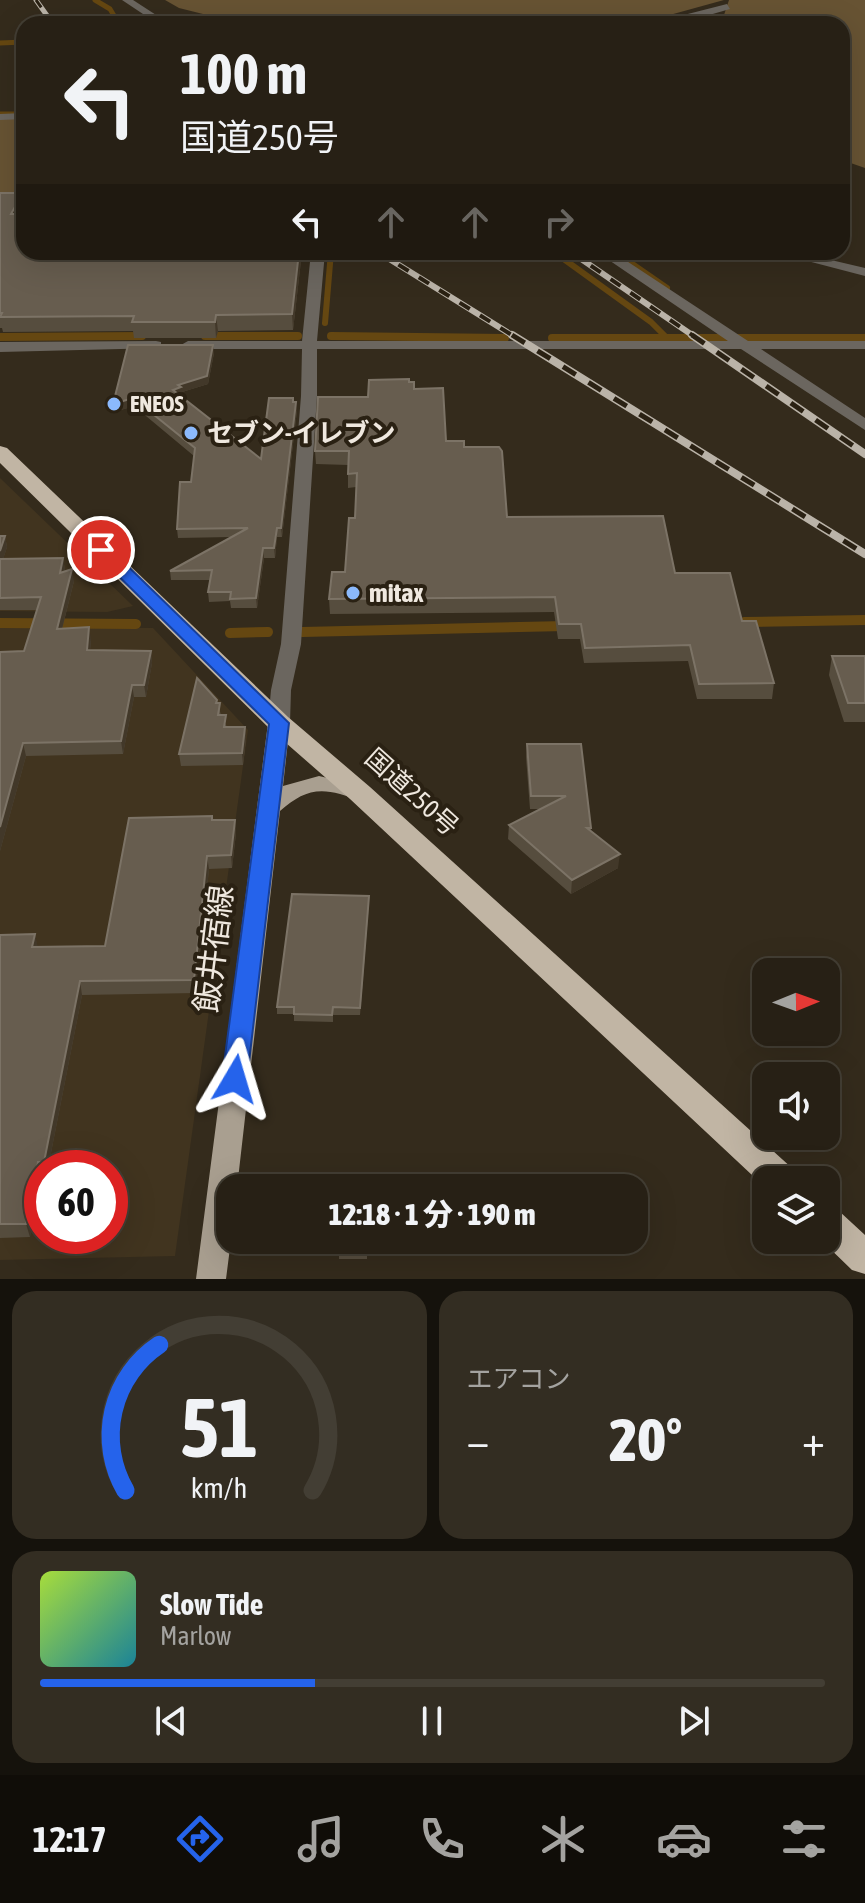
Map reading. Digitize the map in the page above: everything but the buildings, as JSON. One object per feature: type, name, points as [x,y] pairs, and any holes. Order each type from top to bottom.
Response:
[{"type":"highway","name":"国道250号","points":[[0,452],[279,723],[360,793],[766,1166]]},
{"type":"highway","points":[[840,1235],[865,1258]]},
{"type":"main road","name":"飯井宿線","points":[[212,1269],[279,723]]},
{"type":"main road","points":[[268,809],[301,784],[329,783],[360,793]]},
{"type":"street","points":[[127,0],[154,16]]},
{"type":"street","points":[[691,16],[727,7]]},
{"type":"street","points":[[279,723],[281,690],[291,644],[309,396],[309,344],[317,260]]},
{"type":"street","points":[[616,260],[865,425]]},
{"type":"street","points":[[814,260],[865,272]]},
{"type":"street","points":[[0,347],[734,340],[865,345]]},
{"type":"shaded area","points":[[165,0],[724,0],[666,16],[211,16],[179,8]]},
{"type":"shaded area","points":[[729,0],[865,0],[865,168],[850,163],[850,16],[724,16]]},
{"type":"shaded area","points":[[0,117],[16,117],[16,202],[0,202]]},
{"type":"shaded area","points":[[0,478],[133,606],[107,612],[0,611]]},
{"type":"shaded area","points":[[0,627],[153,628],[248,730],[175,1256],[0,1260]]},
{"type":"waterway","points":[[95,0],[110,9],[114,16]]},
{"type":"waterway","points":[[0,43],[16,42]]},
{"type":"waterway","points":[[0,114],[16,114]]},
{"type":"waterway","points":[[325,323],[330,260]]},
{"type":"waterway","points":[[565,260],[651,322],[666,337]]},
{"type":"waterway","points":[[627,260],[667,288]]},
{"type":"waterway","points":[[0,337],[142,336]]},
{"type":"waterway","points":[[205,336],[298,336]]},
{"type":"waterway","points":[[434,337],[331,336],[505,338]]},
{"type":"waterway","points":[[552,338],[865,338]]},
{"type":"waterway","points":[[744,622],[865,620]]},
{"type":"waterway","points":[[0,623],[136,624]]},
{"type":"waterway","points":[[302,632],[566,626]]},
{"type":"waterway","points":[[230,633],[268,632]]},
{"type":"railway","points":[[36,0],[47,16]]},
{"type":"railway","points":[[391,260],[515,337]]},
{"type":"railway","points":[[583,260],[695,337]]},
{"type":"railway","points":[[512,335],[865,554]]},
{"type":"railway","points":[[692,335],[865,454]]},
{"type":"place","name":"ENEOS","points":[[114,404]]},
{"type":"place","name":"セブン-イレブン","points":[[191,433]]},
{"type":"place","name":"mitax","points":[[353,593]]},
{"type":"route","points":[[101,550],[279,723],[235,1079]]}]
